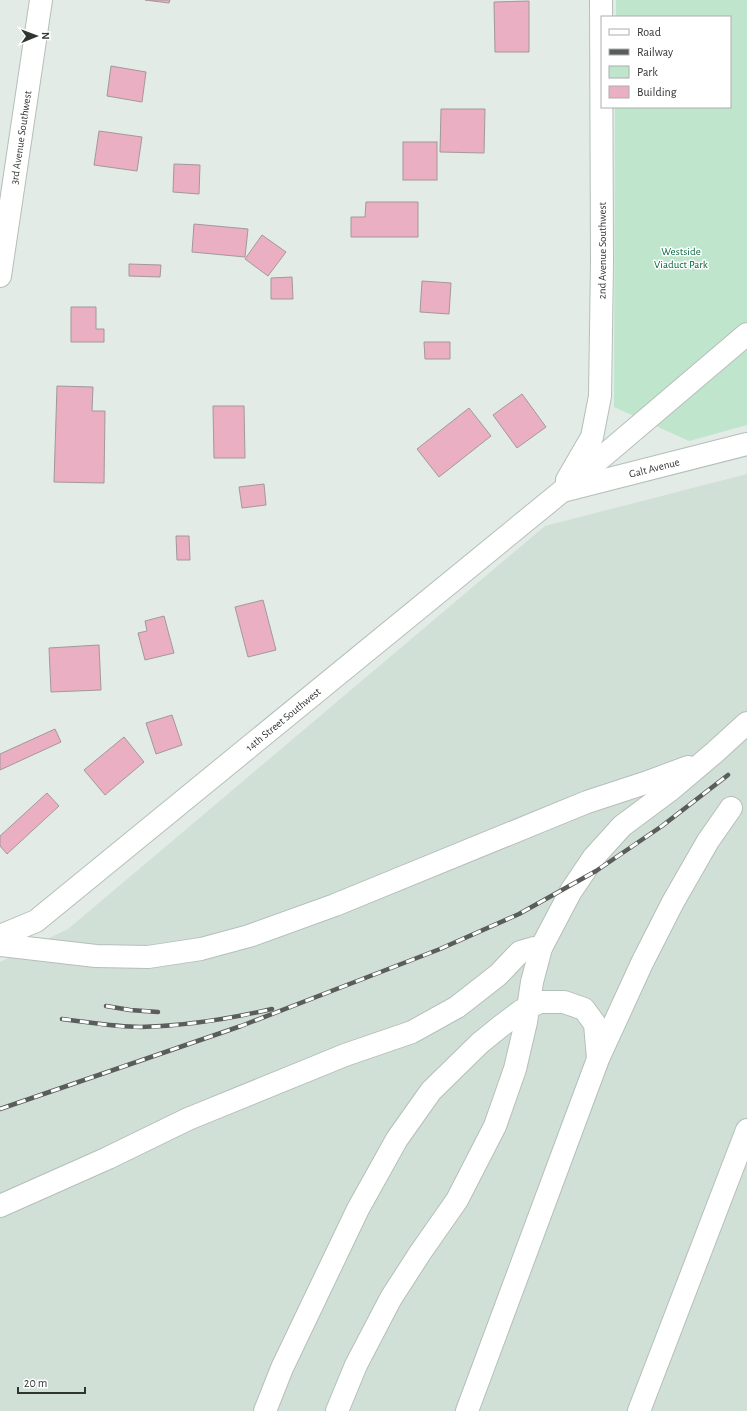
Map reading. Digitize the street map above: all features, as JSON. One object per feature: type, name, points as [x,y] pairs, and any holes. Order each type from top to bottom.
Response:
[{"type":"street","name":"3rd Avenue Southwest","points":[[0,276],[41,0]]},
{"type":"street","name":"2nd Avenue Southwest","points":[[601,0],[601,16]]},
{"type":"street","name":"2nd Avenue Southwest","points":[[561,492],[592,437],[600,396],[602,263],[601,108]]},
{"type":"street","name":"14th Street Southwest","points":[[0,936],[36,921],[561,492],[747,334]]},
{"type":"street","name":"Galt Avenue","points":[[561,492],[747,444]]},
{"type":"street","points":[[337,1411],[356,1365],[391,1298],[457,1200],[495,1126],[515,1069],[526,1022],[532,982],[541,948],[571,891],[594,857],[622,826],[669,791],[747,723]]},
{"type":"street","points":[[0,945],[96,956],[148,957],[201,949],[249,936],[335,905],[587,802],[687,768],[714,753]]},
{"type":"street","points":[[467,1411],[598,1059],[672,902],[708,841],[731,808]]},
{"type":"street","points":[[0,1206],[108,1158],[188,1119],[345,1055],[412,1032],[458,1007],[498,975],[520,952],[534,948],[541,948]]},
{"type":"street","points":[[265,1411],[282,1368],[354,1216],[397,1139],[431,1091],[480,1043],[521,1011],[540,1002],[564,1002],[584,1009],[595,1024],[598,1059]]},
{"type":"street","points":[[640,1411],[747,1130]]},
{"type":"shaded area","points":[[747,474],[747,1411],[0,1411],[0,962],[68,929],[545,526]]},
{"type":"green space","name":"Westside Viaduct Park","points":[[616,0],[747,0],[747,425],[689,441],[614,407],[615,108],[731,108],[731,16],[616,16]]},
{"type":"building","points":[[145,0],[170,0],[169,3]]},
{"type":"building","points":[[529,1],[529,52],[495,52],[494,2]]},
{"type":"building","points":[[111,66],[146,72],[142,102],[107,96]]},
{"type":"building","points":[[441,109],[485,109],[484,153],[440,152]]},
{"type":"building","points":[[99,131],[142,137],[137,171],[94,165]]},
{"type":"building","points":[[403,142],[437,142],[437,180],[403,180]]},
{"type":"building","points":[[174,164],[200,165],[199,194],[173,192]]},
{"type":"building","points":[[366,202],[418,202],[418,237],[351,237],[351,217],[365,217]]},
{"type":"building","points":[[194,224],[248,229],[245,257],[192,252]]},
{"type":"building","points":[[262,235],[286,252],[268,276],[245,259]]},
{"type":"building","points":[[129,264],[161,265],[160,277],[129,276]]},
{"type":"building","points":[[292,277],[293,299],[271,299],[271,278]]},
{"type":"building","points":[[422,281],[451,283],[449,314],[420,312]]},
{"type":"building","points":[[71,307],[96,307],[96,329],[104,329],[104,342],[71,342]]},
{"type":"building","points":[[424,342],[450,342],[450,359],[425,359]]},
{"type":"building","points":[[57,386],[93,387],[92,411],[105,411],[104,483],[54,482]]},
{"type":"building","points":[[522,394],[546,427],[517,448],[493,415]]},
{"type":"building","points":[[213,406],[244,406],[245,458],[214,458]]},
{"type":"building","points":[[469,408],[491,436],[439,477],[417,449]]},
{"type":"building","points":[[264,484],[266,505],[242,508],[239,487]]},
{"type":"building","points":[[176,536],[189,536],[190,560],[177,560]]},
{"type":"building","points":[[263,600],[276,650],[248,657],[235,607]]},
{"type":"building","points":[[164,616],[174,653],[145,660],[138,633],[147,631],[145,621]]},
{"type":"building","points":[[99,645],[101,690],[51,692],[49,648]]},
{"type":"building","points":[[172,715],[182,745],[156,754],[146,723]]},
{"type":"building","points":[[55,729],[61,742],[0,770],[0,754]]},
{"type":"building","points":[[124,737],[144,762],[105,795],[84,770]]},
{"type":"building","points":[[47,793],[59,806],[7,854],[0,846],[0,836]]},
{"type":"railway","points":[[0,1109],[241,1026],[440,949],[519,914],[596,871],[662,826],[728,775]]},
{"type":"railway","points":[[106,1006],[130,1010],[158,1012]]},
{"type":"railway","points":[[62,1019],[141,1027],[207,1021],[272,1009]]}]
